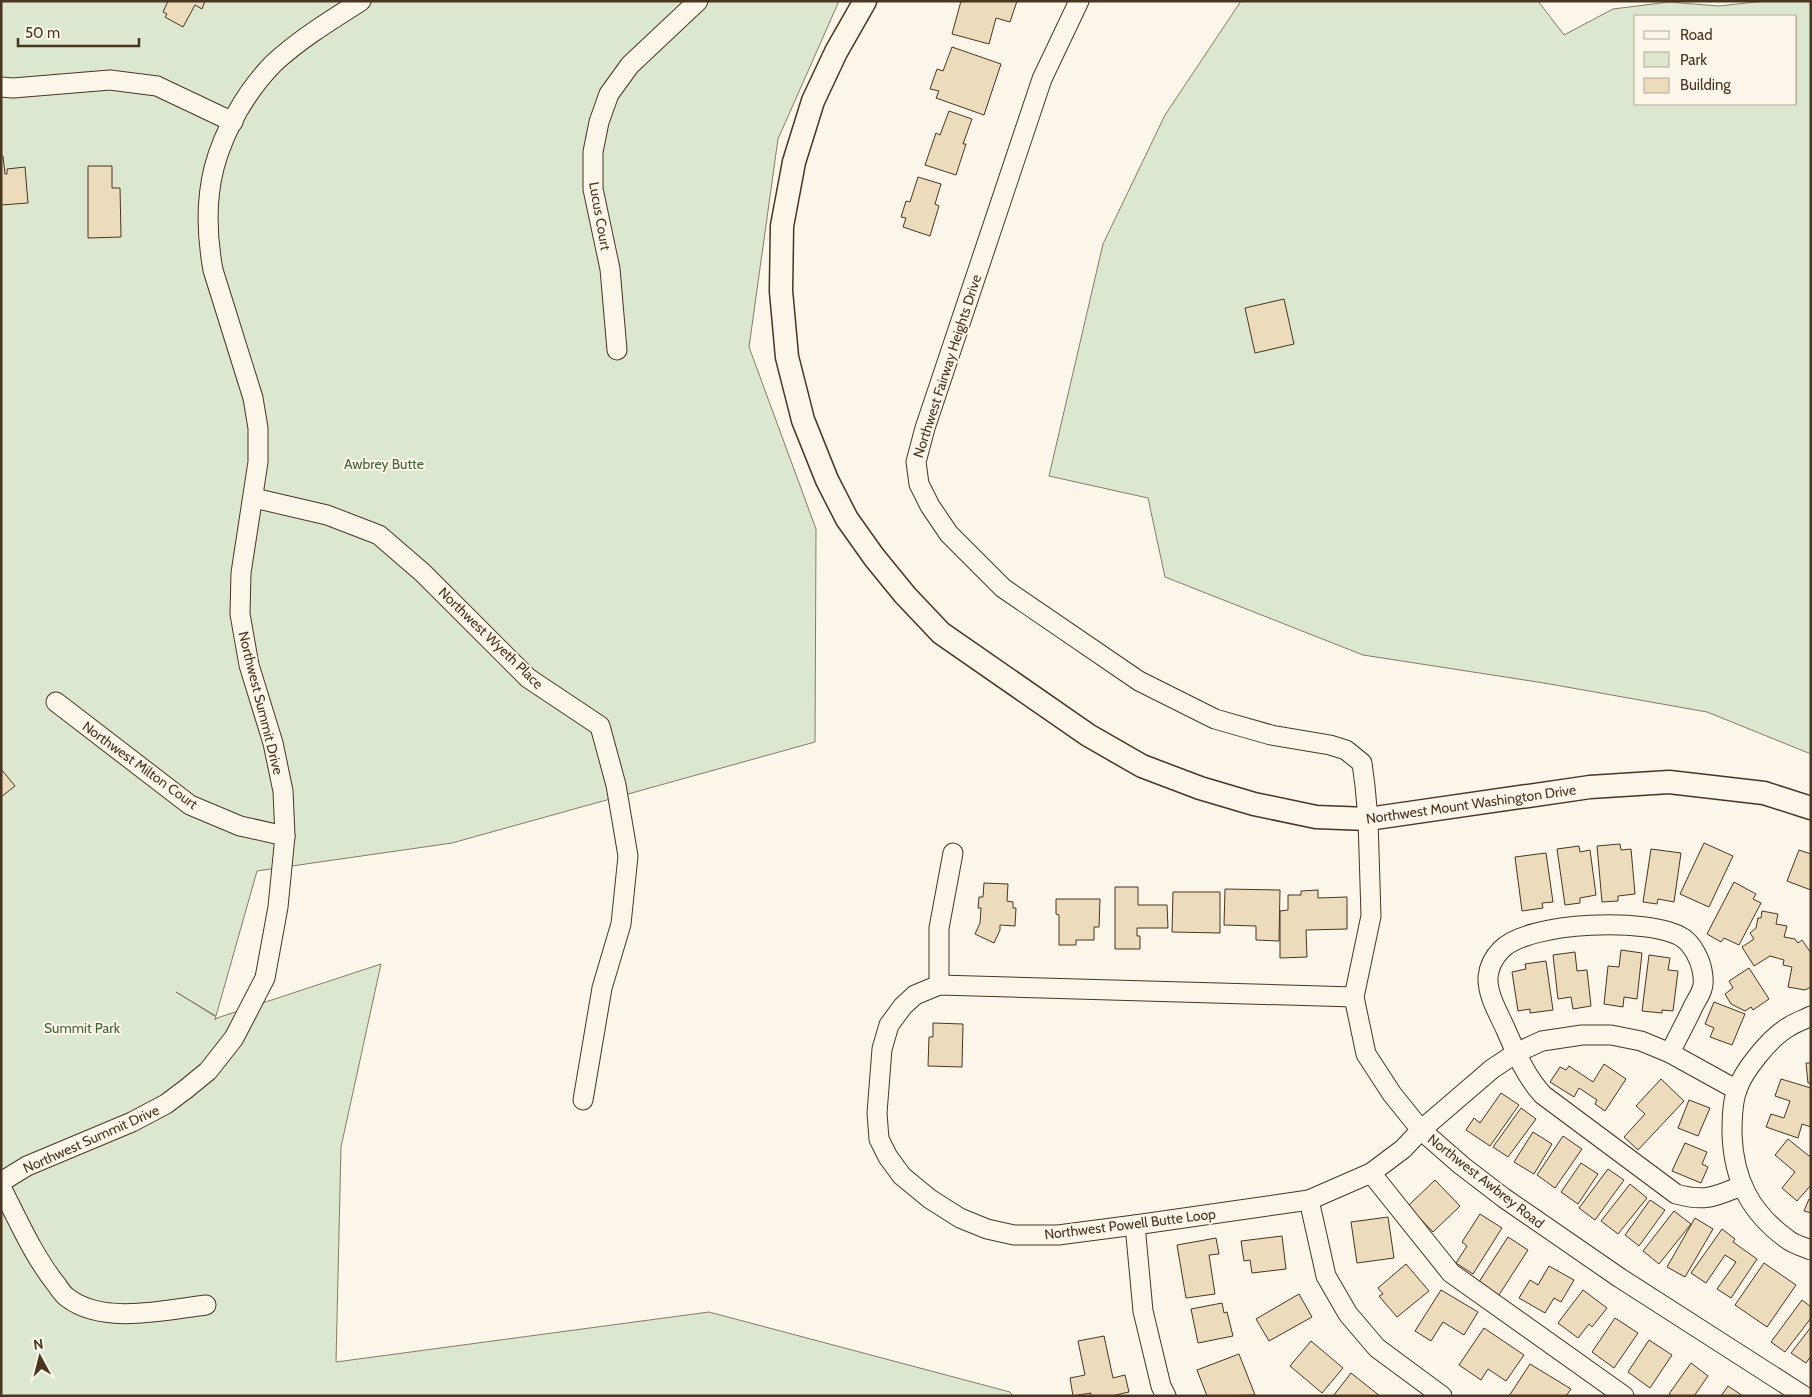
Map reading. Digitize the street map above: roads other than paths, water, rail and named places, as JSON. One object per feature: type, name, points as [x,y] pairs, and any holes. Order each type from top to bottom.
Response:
[{"type":"main road","name":"Northwest Mount Washington Drive","points":[[865,1],[836,52],[813,101],[794,162],[782,226],[781,291],[787,357],[803,420],[827,480],[846,519],[905,595],[941,633],[1088,735],[1142,766],[1209,791],[1254,804],[1316,817],[1368,819],[1590,787],[1669,782],[1764,793],[1811,808]]},
{"type":"street","name":"Northwest Summit Drive","points":[[1,1182],[27,1166],[132,1122],[166,1104],[208,1071],[234,1038],[265,978],[278,906],[285,836],[283,790],[273,743],[249,665],[240,614],[241,572],[254,498],[258,462],[258,428],[253,398],[213,270],[210,250],[210,204],[214,168],[232,122],[254,87],[274,64],[295,45],[361,1]]},
{"type":"street","name":"Lucus Court","points":[[617,350],[610,269],[593,189],[593,152],[599,122],[609,94],[630,65],[698,1]]},
{"type":"street","name":"Northwest Fairway Heights Drive","points":[[1079,1],[1042,79],[925,428],[916,462],[919,484],[930,506],[949,534],[1003,588],[1139,680],[1216,718],[1271,735],[1330,745],[1346,750],[1362,763],[1366,786],[1368,819]]},
{"type":"street","points":[[1,88],[110,80],[157,86],[232,122]]},
{"type":"street","name":"Northwest Wyeth Place","points":[[254,498],[327,515],[379,535],[423,573],[528,678],[600,726],[616,785],[628,856],[621,924],[602,988],[583,1100]]},
{"type":"street","name":"Northwest Milton Court","points":[[56,702],[190,805],[240,826],[285,836]]},
{"type":"street","name":"Northwest Awbrey Road","points":[[1368,819],[1371,916],[1354,997],[1366,1054],[1392,1094],[1421,1130],[1461,1165],[1504,1198],[1620,1278],[1804,1396]]},
{"type":"street","points":[[939,985],[939,928],[953,853]]},
{"type":"street","points":[[1670,1053],[1703,988],[1702,969],[1695,951],[1684,939],[1670,932],[1644,927],[1611,924],[1577,926],[1549,930],[1519,938],[1502,949],[1492,962],[1488,977],[1490,996],[1531,1082],[1543,1096],[1676,1194],[1694,1199],[1714,1197],[1741,1186]]},
{"type":"street","name":"Northwest Powell Butte Loop","points":[[1354,997],[939,985],[915,995],[903,1006],[889,1025],[882,1049],[877,1113],[879,1139],[888,1157],[902,1176],[930,1200],[960,1218],[987,1229],[1014,1235],[1058,1235],[1135,1226],[1309,1200],[1371,1173],[1402,1149],[1421,1130],[1492,1069],[1516,1053],[1542,1041],[1582,1035],[1611,1035],[1641,1041],[1670,1053],[1737,1090]]},
{"type":"street","points":[[1811,1016],[1786,1028],[1751,1065],[1737,1090],[1732,1123],[1733,1157],[1741,1186],[1760,1214],[1788,1240],[1811,1250]]},
{"type":"street","points":[[1371,1173],[1451,1273],[1624,1396]]},
{"type":"street","points":[[1,1187],[42,1266],[67,1298],[82,1306],[107,1313],[150,1313],[206,1305]]},
{"type":"street","points":[[1309,1200],[1326,1276],[1348,1314],[1377,1348],[1442,1396]]},
{"type":"street","points":[[1135,1226],[1143,1311],[1166,1396]]},
{"type":"park label","name":"Awbrey Butte","points":[[384,464]]},
{"type":"park label","name":"Summit Park","points":[[82,1028]]}]
